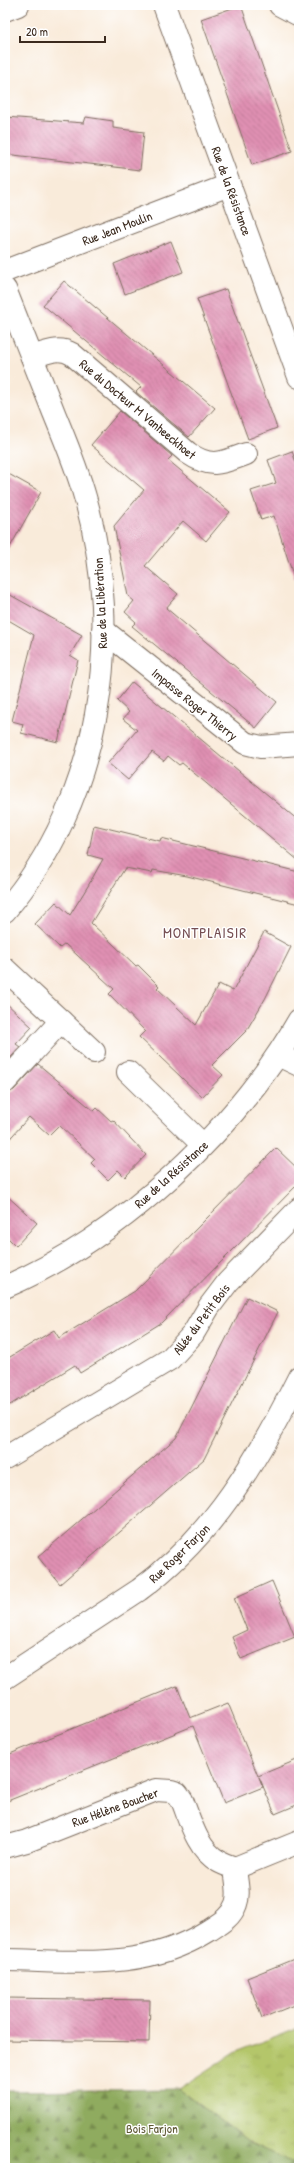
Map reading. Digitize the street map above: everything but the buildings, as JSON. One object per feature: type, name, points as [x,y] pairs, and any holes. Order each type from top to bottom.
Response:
[{"type":"street","points":[[5,10],[18,5]]},
{"type":"street","name":"Rue de la Résistance","points":[[164,5],[299,377]]},
{"type":"street","points":[[280,5],[299,15]]},
{"type":"street","name":"Rue Jean Moulin","points":[[5,271],[230,185]]},
{"type":"street","name":"Rue de la Libération","points":[[5,289],[85,496],[95,535],[101,570],[103,630],[102,669],[96,710],[72,799],[46,853],[25,886],[5,911]]},
{"type":"street","name":"Rue du Docteur M Vanheeckhoet","points":[[32,358],[58,350],[65,350],[72,354],[188,453],[204,462],[223,463],[246,454]]},
{"type":"street","name":"Impasse Roger Thierry","points":[[103,630],[244,743],[261,747],[299,744]]},
{"type":"street","points":[[5,969],[94,1052]]},
{"type":"street","name":"Rue de la Résistance","points":[[7,1284],[64,1256],[122,1216],[182,1167],[247,1095],[278,1055],[299,1020]]},
{"type":"street","points":[[5,1082],[61,1021]]},
{"type":"street","points":[[278,1055],[299,1065]]},
{"type":"street","points":[[128,1072],[203,1145]]},
{"type":"street","name":"Allée du Petit Bois","points":[[5,1458],[170,1359],[193,1334],[209,1307],[228,1282],[299,1209]]},
{"type":"street","name":"Rue Roger Farjon","points":[[5,1678],[159,1576],[193,1544],[210,1525],[241,1481],[299,1377]]},
{"type":"street","name":"Rue Hélène Boucher","points":[[5,1847],[27,1841],[143,1794],[164,1789],[177,1793],[182,1800],[203,1847],[209,1854],[218,1861],[235,1868]]},
{"type":"street","points":[[5,1960],[116,1961],[148,1956],[178,1947],[226,1920],[232,1912],[236,1904],[238,1894],[235,1868],[299,1842]]},
{"type":"green space","points":[[299,2027],[299,2166],[252,2144],[179,2089],[234,2053]]},
{"type":"green space","name":"Bois Farjon","points":[[179,2089],[252,2144],[299,2166],[299,2168],[5,2168],[5,2091]]},
{"type":"district","name":"MONTPLAISIR","points":[[205,933]]}]
